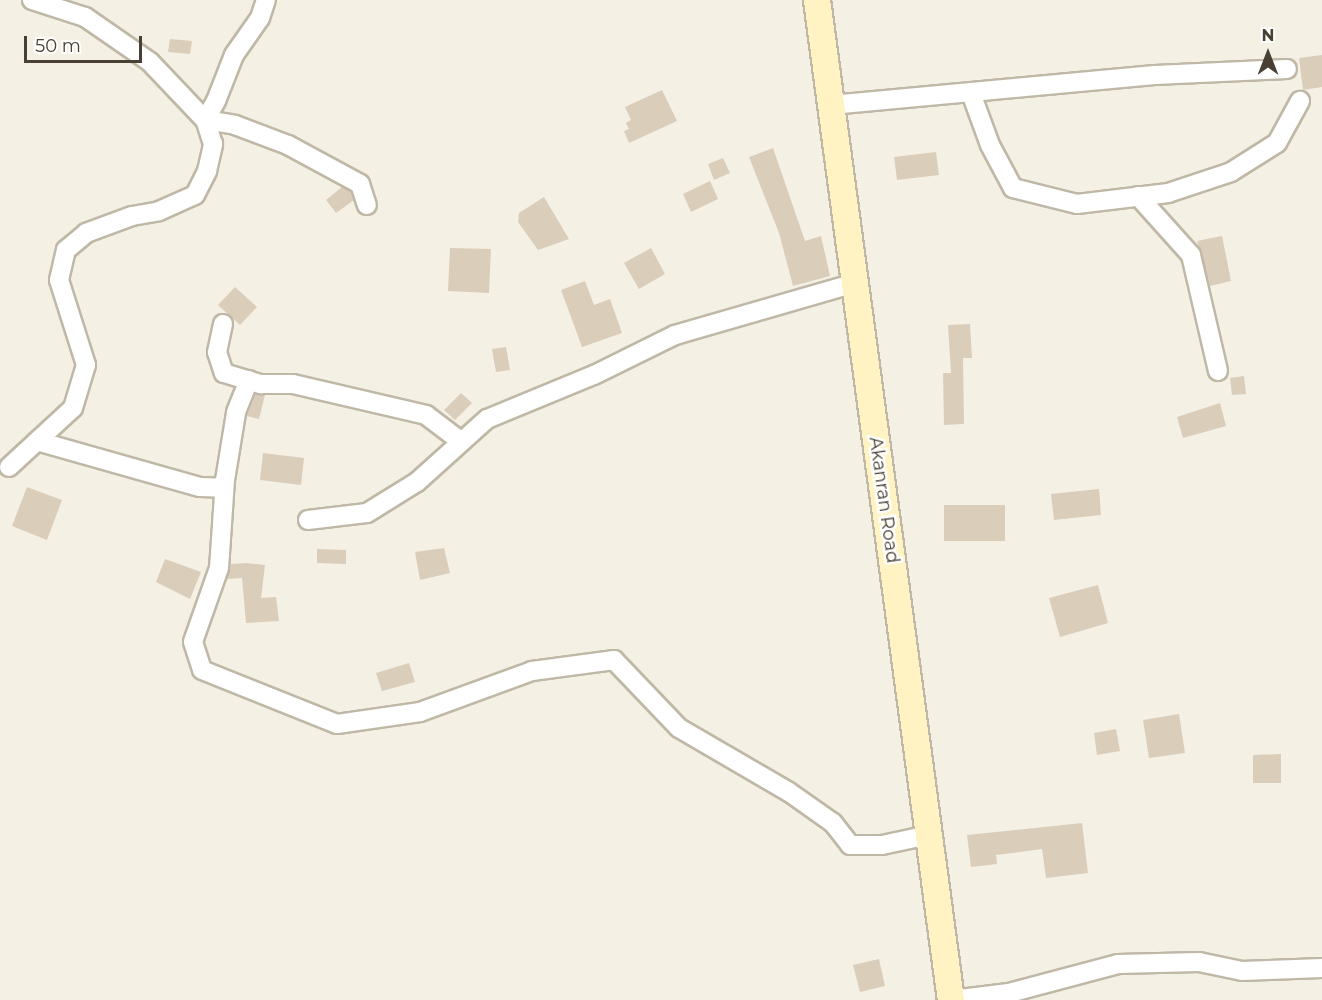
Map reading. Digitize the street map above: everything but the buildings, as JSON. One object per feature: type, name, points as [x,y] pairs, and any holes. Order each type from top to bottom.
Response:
[{"type":"main road","name":"Akanran Road","points":[[817,0],[952,1000]]},
{"type":"street","points":[[9,467],[74,408],[86,365],[59,280],[66,250],[86,233],[132,216],[159,212],[195,195],[207,171],[213,144],[205,120],[150,62],[85,17],[32,0]]},
{"type":"street","points":[[205,120],[216,101],[234,55],[260,18],[266,0]]},
{"type":"street","points":[[831,105],[1155,75],[1287,69]]},
{"type":"street","points":[[971,93],[990,145],[1013,188],[1077,204],[1168,192],[1231,172],[1276,143],[1300,101]]},
{"type":"street","points":[[205,120],[235,125],[321,161],[360,184],[367,205]]},
{"type":"street","points":[[1138,196],[1191,255],[1218,371]]},
{"type":"street","points":[[308,520],[367,513],[417,482],[459,440],[487,419],[594,375],[675,335],[855,283]]},
{"type":"street","points":[[223,324],[217,352],[224,373],[249,380],[294,384],[426,415],[459,440]]},
{"type":"street","points":[[249,380],[236,413],[224,488],[219,568],[193,642],[202,670],[337,724],[420,712],[532,671],[614,660],[679,728],[789,792],[833,824],[850,845],[882,844],[929,835]]},
{"type":"street","points":[[37,441],[200,487],[224,488]]},
{"type":"street","points":[[952,1000],[1009,993],[1118,964],[1199,962],[1242,971],[1322,968]]}]
